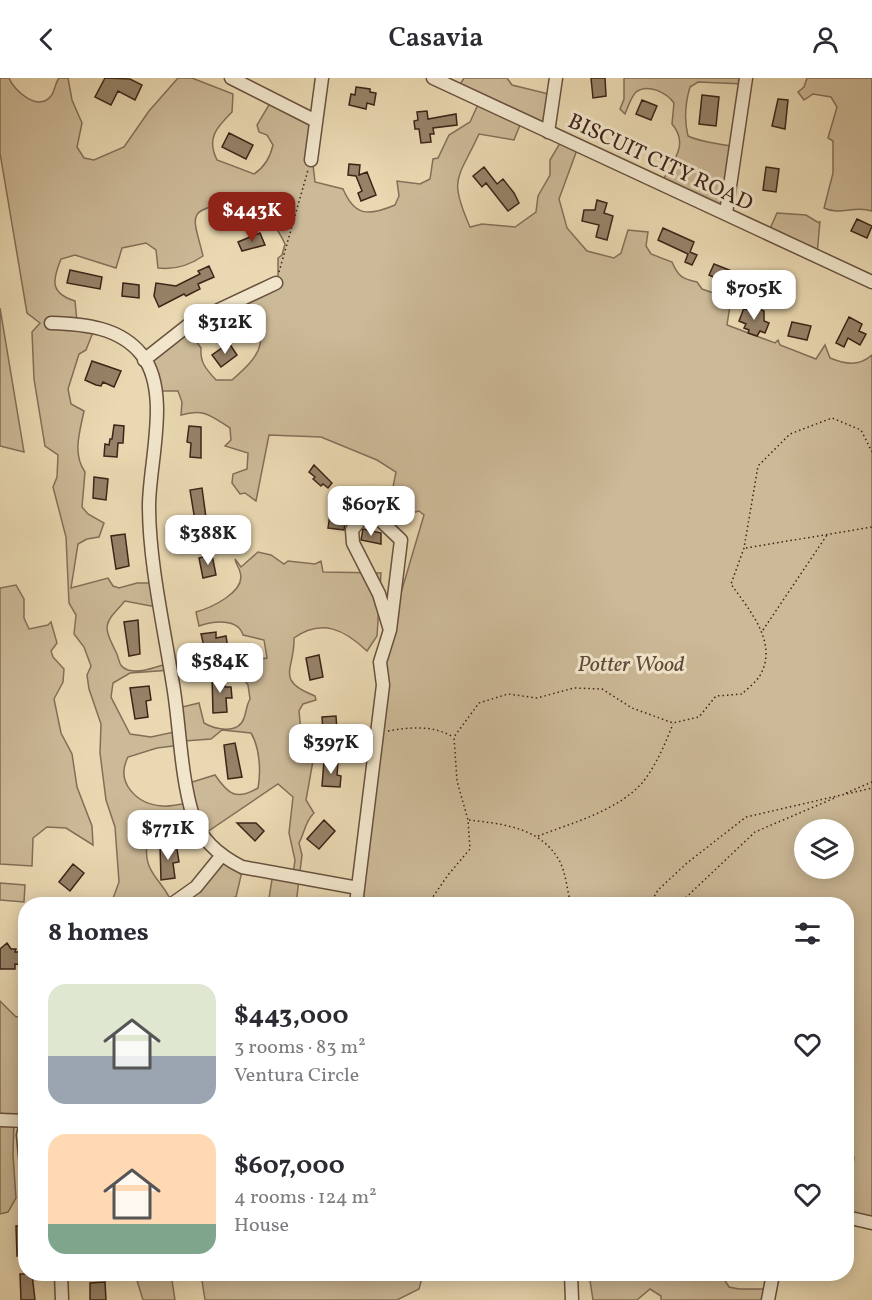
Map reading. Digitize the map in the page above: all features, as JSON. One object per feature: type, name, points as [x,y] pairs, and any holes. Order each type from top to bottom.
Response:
[{"type":"street","points":[[231,78],[316,121]]},
{"type":"street","points":[[311,160],[322,78]]},
{"type":"street","name":"BISCUIT CITY ROAD","points":[[433,78],[872,282]]},
{"type":"street","points":[[548,132],[556,78]]},
{"type":"street","points":[[726,213],[746,78]]},
{"type":"street","points":[[144,360],[191,323],[276,283]]},
{"type":"street","points":[[51,323],[84,324],[124,339],[144,360],[156,392],[157,413],[151,466],[150,533],[193,817],[210,846],[242,867],[358,888]]},
{"type":"street","points":[[357,897],[383,685],[380,662],[390,630],[401,540],[379,519],[363,517],[352,530],[354,543],[379,594],[390,630]]},
{"type":"street","points":[[182,897],[196,887],[222,855]]},
{"type":"street","points":[[0,1120],[18,1121]]},
{"type":"street","points":[[854,1219],[872,1223]]},
{"type":"street","points":[[61,1281],[62,1300]]},
{"type":"street","points":[[571,1281],[572,1300]]},
{"type":"street","points":[[768,1300],[772,1281]]},
{"type":"path","points":[[276,283],[311,160]]},
{"type":"path","points":[[433,897],[470,849],[468,820],[458,781],[454,737],[479,703],[508,694],[537,698],[574,688],[602,689],[632,708],[673,723],[699,717],[716,696],[742,694],[759,676],[766,650],[762,630],[731,584],[744,548],[758,466],[790,434],[832,418],[861,430],[872,452]]},
{"type":"path","points":[[744,548],[872,527]]},
{"type":"path","points":[[762,630],[827,534]]},
{"type":"path","points":[[538,836],[588,818],[616,802],[642,783],[661,753],[673,723]]},
{"type":"path","points":[[377,734],[420,728],[444,731],[454,737]]},
{"type":"path","points":[[685,897],[755,832],[872,782]]},
{"type":"path","points":[[654,897],[658,890],[687,863],[746,817],[872,788]]},
{"type":"path","points":[[468,820],[504,824],[538,836],[559,860],[569,897]]},
{"type":"green space","name":"Potter Wood","points":[[0,78],[9,78],[21,94],[40,102],[51,96],[59,78],[68,78],[72,100],[82,123],[77,147],[84,158],[94,160],[124,147],[149,111],[178,78],[192,78],[233,94],[232,112],[218,128],[213,139],[214,152],[217,160],[254,174],[269,158],[273,145],[267,135],[259,132],[257,125],[273,98],[315,119],[312,156],[315,182],[343,189],[353,205],[364,212],[370,212],[395,205],[399,196],[397,181],[420,184],[430,179],[433,159],[438,158],[449,135],[470,122],[480,100],[459,86],[464,78],[507,78],[512,85],[553,95],[549,130],[522,120],[514,140],[479,134],[458,179],[459,198],[470,227],[482,224],[515,227],[536,212],[538,196],[550,175],[550,160],[560,143],[578,147],[559,199],[567,228],[587,251],[614,258],[621,253],[628,230],[648,232],[646,246],[651,254],[672,262],[681,276],[697,282],[702,289],[731,299],[727,325],[775,343],[778,340],[780,345],[816,359],[825,345],[830,358],[841,362],[857,363],[872,355],[872,1221],[854,1218],[854,897],[358,897],[373,758],[328,750],[314,755],[306,800],[314,813],[299,843],[302,855],[297,897],[269,897],[273,873],[293,875],[295,860],[289,833],[293,797],[278,784],[204,834],[196,825],[156,831],[149,835],[147,858],[154,875],[169,897],[114,897],[119,882],[115,827],[106,800],[100,753],[101,724],[89,689],[87,675],[91,666],[84,647],[74,634],[76,615],[69,603],[66,537],[53,487],[57,477],[58,455],[45,446],[34,379],[32,332],[40,323],[27,313],[0,153]],"holes":[[[229,204],[240,212],[242,220],[272,224],[285,244],[282,255],[278,258],[278,278],[245,299],[258,324],[260,334],[258,352],[244,370],[232,380],[216,380],[204,366],[201,348],[187,328],[148,362],[158,391],[178,391],[182,402],[181,415],[196,412],[207,414],[230,428],[231,440],[225,446],[248,453],[247,469],[233,474],[232,483],[240,494],[245,493],[256,501],[269,435],[321,437],[377,460],[396,472],[390,502],[404,515],[419,511],[424,515],[390,630],[377,733],[353,728],[351,744],[343,749],[313,743],[301,731],[299,711],[303,704],[316,700],[315,696],[302,690],[291,679],[294,638],[314,629],[333,629],[350,637],[367,651],[377,636],[381,573],[323,572],[321,561],[315,564],[288,561],[284,564],[271,555],[258,552],[241,567],[235,559],[241,579],[238,586],[226,598],[196,612],[199,626],[218,622],[231,623],[243,635],[264,640],[267,658],[240,662],[237,670],[248,685],[250,699],[244,718],[237,727],[227,729],[215,727],[204,723],[199,703],[178,708],[179,731],[151,737],[130,734],[111,697],[113,683],[130,673],[171,670],[170,663],[144,670],[125,669],[120,663],[107,625],[125,601],[151,606],[161,604],[158,583],[137,583],[119,588],[113,586],[108,578],[71,588],[78,544],[87,539],[99,537],[104,523],[88,514],[82,507],[85,472],[78,450],[84,411],[71,404],[68,389],[79,354],[86,350],[95,327],[77,322],[75,301],[57,290],[55,280],[61,259],[75,255],[116,268],[122,248],[146,243],[156,250],[158,268],[176,267],[203,256],[195,224],[199,213],[205,209]],[[222,730],[251,733],[259,760],[259,775],[258,788],[250,792],[238,795],[233,793],[224,787],[215,775],[189,783],[191,802],[165,806],[144,801],[136,796],[126,783],[124,775],[128,757],[157,748],[181,745],[184,741],[211,739]]]},
{"type":"green space","points":[[624,78],[745,78],[743,84],[698,82],[690,87],[686,106],[688,136],[705,142],[735,147],[727,209],[662,182],[678,153],[679,139],[672,124],[674,103],[657,90],[641,89],[636,92],[625,114],[620,109],[624,99]]},
{"type":"green space","points":[[807,78],[872,78],[872,211],[860,209],[836,211],[824,208],[833,173],[833,141],[828,138],[837,107],[831,97],[813,94],[804,100],[798,92],[804,87]]},
{"type":"green space","points":[[777,213],[806,215],[819,223],[820,221],[817,255],[769,231]]},
{"type":"green space","points":[[0,308],[24,452],[0,446]]},
{"type":"green space","points":[[16,585],[24,599],[24,618],[29,629],[48,625],[51,622],[57,643],[51,651],[53,657],[64,669],[63,682],[54,699],[61,733],[72,754],[77,787],[92,826],[93,845],[66,828],[47,827],[33,838],[32,866],[0,864],[0,588]]},
{"type":"green space","points":[[220,858],[243,867],[236,897],[186,897]]},
{"type":"green space","points":[[0,883],[25,885],[24,897],[18,897],[18,902],[0,900]]},
{"type":"green space","points":[[0,1001],[18,1017],[18,1120],[14,1120],[13,1155],[16,1198],[8,1212],[0,1214]]},
{"type":"green space","points":[[137,1281],[172,1281],[175,1300],[143,1300]]},
{"type":"green space","points":[[202,1281],[421,1281],[419,1289],[397,1300],[205,1300]]},
{"type":"green space","points":[[590,1281],[725,1281],[729,1287],[739,1289],[771,1289],[769,1300],[661,1300],[661,1296],[650,1289],[637,1300],[593,1300]]},
{"type":"building","points":[[105,78],[130,79],[142,85],[135,100],[118,91],[111,105],[95,97]]},
{"type":"building","points":[[591,78],[605,78],[606,96],[593,98]]},
{"type":"building","points":[[356,87],[370,89],[370,92],[376,93],[374,105],[367,103],[366,109],[349,105],[351,94],[355,95]]},
{"type":"building","points":[[702,95],[719,97],[716,126],[699,124]]},
{"type":"building","points":[[778,99],[788,100],[785,129],[772,126]]},
{"type":"building","points":[[642,100],[657,106],[651,120],[636,114]]},
{"type":"building","points":[[427,111],[428,119],[456,114],[457,125],[433,128],[434,134],[430,134],[431,142],[421,143],[419,129],[415,129],[414,121],[418,120],[417,112]]},
{"type":"building","points":[[229,133],[253,145],[246,159],[222,147]]},
{"type":"building","points":[[349,164],[360,165],[359,175],[367,172],[376,195],[361,201],[358,193],[362,191],[356,176],[348,175]]},
{"type":"building","points":[[484,167],[497,184],[503,179],[519,203],[508,211],[486,183],[482,187],[473,176]]},
{"type":"building","points":[[766,167],[779,169],[776,192],[763,190]]},
{"type":"building","points":[[597,200],[607,203],[604,213],[613,216],[607,240],[596,237],[599,225],[582,221],[584,210],[595,210]]},
{"type":"building","points":[[857,219],[872,226],[867,238],[851,231]]},
{"type":"building","points":[[663,228],[694,242],[690,252],[697,255],[692,265],[685,262],[688,254],[658,240]]},
{"type":"building","points":[[260,233],[265,245],[242,251],[238,242]]},
{"type":"building","points":[[714,264],[734,272],[729,284],[709,275]]},
{"type":"building","points":[[209,266],[214,277],[198,284],[200,289],[186,296],[184,294],[159,307],[154,296],[156,283],[176,286],[200,274],[198,271]]},
{"type":"building","points":[[70,270],[102,277],[100,289],[67,283]]},
{"type":"building","points":[[123,283],[139,285],[139,298],[122,296]]},
{"type":"building","points":[[755,307],[764,311],[764,321],[769,323],[765,333],[760,331],[757,336],[748,333],[749,330],[744,328],[746,324],[739,321],[744,308],[753,312]]},
{"type":"building","points":[[849,317],[862,324],[859,331],[866,334],[860,345],[848,338],[844,347],[836,343]]},
{"type":"building","points":[[792,322],[811,326],[807,340],[788,336]]},
{"type":"building","points":[[229,343],[237,355],[221,367],[212,355]]},
{"type":"building","points":[[92,361],[121,371],[114,387],[103,382],[101,386],[96,385],[85,380]]},
{"type":"building","points":[[114,425],[124,426],[123,443],[118,443],[117,457],[104,456],[105,444],[109,445],[112,439]]},
{"type":"building","points":[[189,426],[201,427],[201,458],[190,457],[191,443],[187,442]]},
{"type":"building","points":[[314,465],[332,483],[328,488],[323,484],[321,486],[313,479],[315,477],[309,472]]},
{"type":"building","points":[[94,477],[108,479],[106,500],[93,498]]},
{"type":"building","points":[[202,488],[207,525],[196,527],[190,490]]},
{"type":"building","points":[[343,503],[355,505],[354,515],[346,515],[344,530],[328,528],[331,508],[335,509],[335,505],[342,506]]},
{"type":"building","points":[[363,529],[381,533],[381,544],[361,540]]},
{"type":"building","points":[[125,534],[129,566],[116,569],[111,536]]},
{"type":"building","points":[[212,555],[216,575],[203,578],[199,558]]},
{"type":"building","points":[[138,620],[140,654],[129,656],[124,622]]},
{"type":"building","points":[[216,632],[216,638],[226,636],[228,649],[218,651],[219,657],[207,659],[201,634]]},
{"type":"building","points":[[319,655],[323,677],[310,680],[306,658]]},
{"type":"building","points":[[223,674],[225,687],[231,687],[232,698],[226,698],[227,712],[213,713],[212,675]]},
{"type":"building","points":[[149,686],[151,700],[146,701],[148,717],[135,719],[130,688]]},
{"type":"building","points":[[336,716],[337,731],[323,732],[322,717]]},
{"type":"building","points":[[235,743],[242,777],[228,779],[224,745]]},
{"type":"building","points":[[324,761],[338,762],[337,775],[341,776],[340,787],[322,786]]},
{"type":"building","points":[[324,820],[335,831],[319,849],[307,839]]},
{"type":"building","points":[[237,823],[256,823],[264,831],[255,841]]},
{"type":"building","points":[[176,843],[179,862],[173,863],[175,878],[161,880],[160,845]]},
{"type":"building","points":[[73,864],[84,873],[70,891],[59,882]]},
{"type":"building","points":[[7,943],[11,949],[16,949],[18,964],[15,964],[15,969],[0,969],[0,949]]},
{"type":"building","points":[[16,1226],[18,1226],[18,1256]]},
{"type":"building","points":[[20,1281],[33,1281],[35,1300],[21,1300]]},
{"type":"building","points":[[105,1282],[106,1300],[90,1300],[90,1283]]}]
